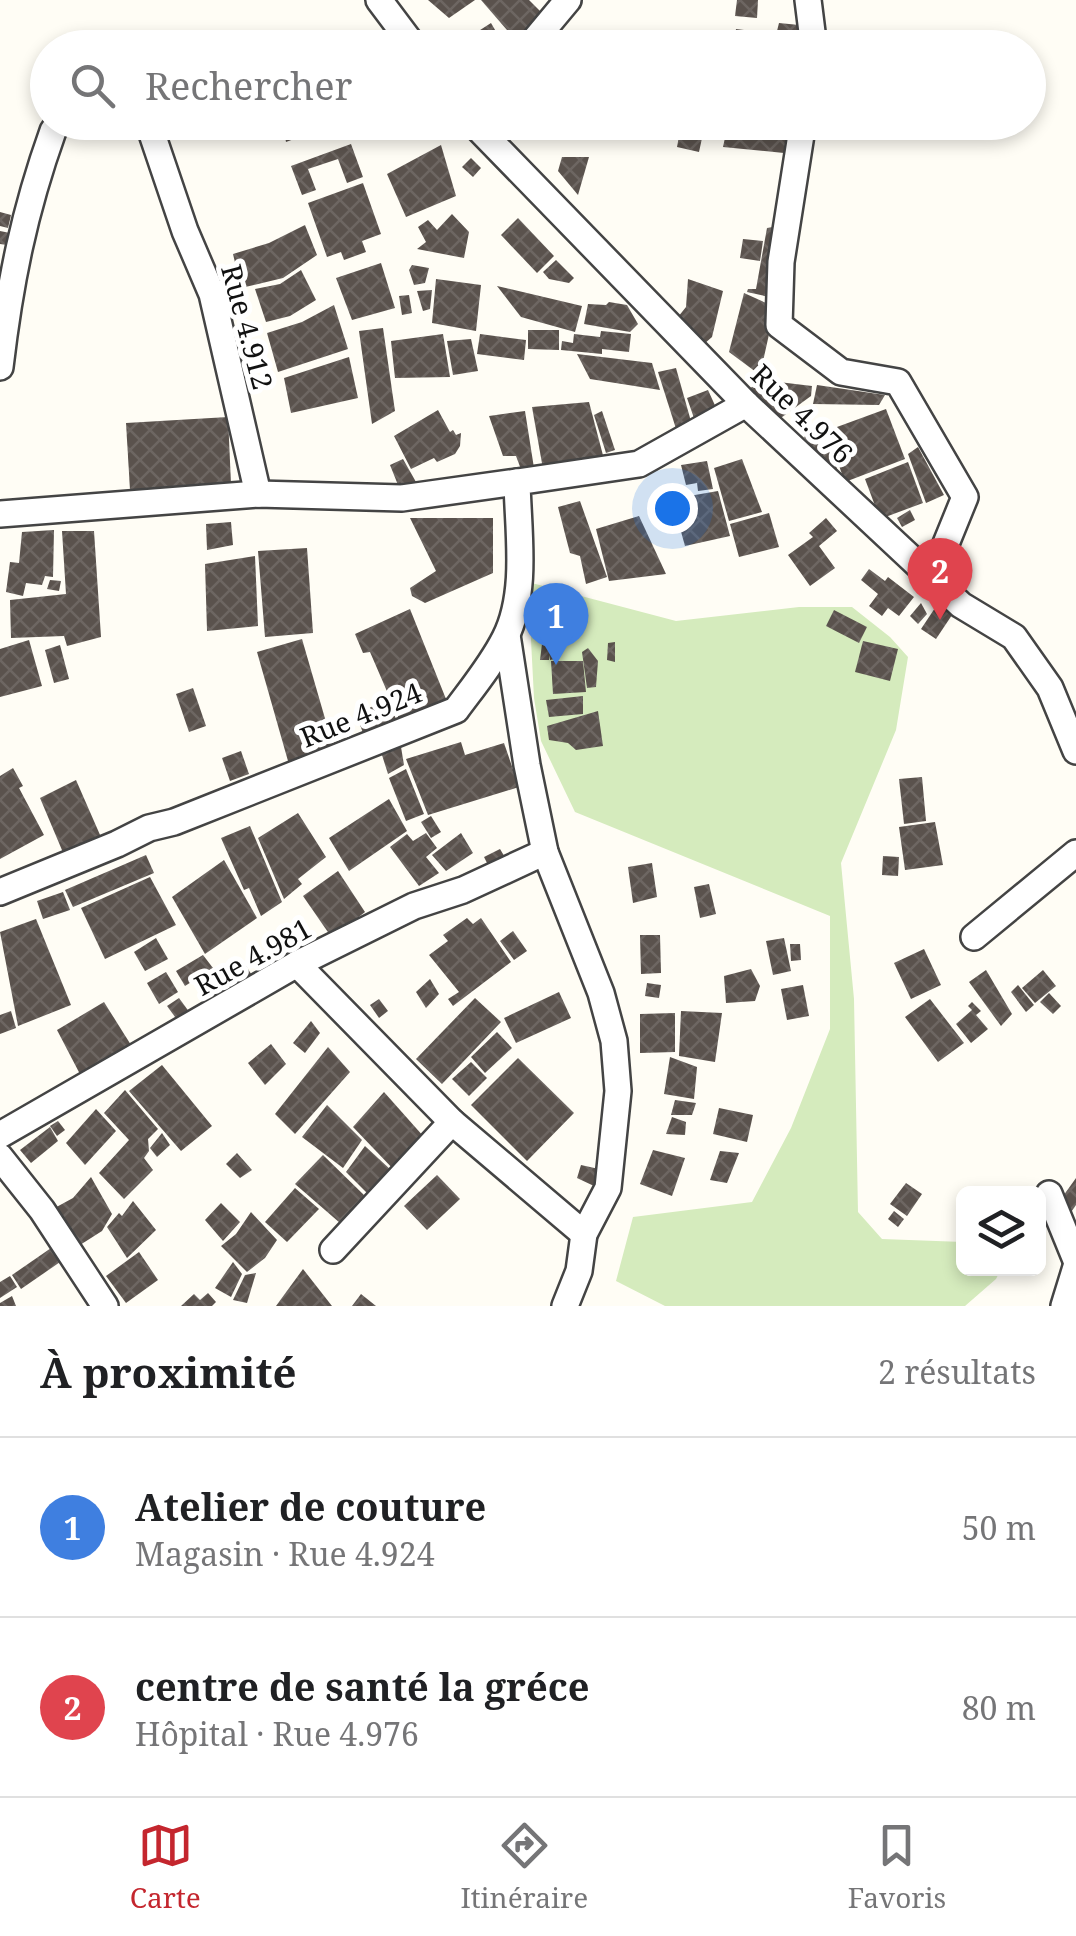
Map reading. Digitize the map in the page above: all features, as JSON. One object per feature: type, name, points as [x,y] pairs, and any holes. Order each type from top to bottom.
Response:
[{"type":"street","points":[[379,0],[401,30]]},
{"type":"street","points":[[543,30],[568,0]]},
{"type":"street","points":[[808,0],[812,30]]},
{"type":"street","points":[[0,367],[8,292],[28,201],[49,140]]},
{"type":"street","name":"Rue 4.912","points":[[154,140],[185,231],[212,294],[258,494]]},
{"type":"street","name":"Rue 4.976","points":[[489,140],[746,404],[961,605],[1014,637],[1050,688],[1076,751]]},
{"type":"street","points":[[799,140],[781,262],[779,325],[841,372],[898,382],[965,497],[932,578]]},
{"type":"street","points":[[0,514],[258,494],[402,498],[518,482],[640,464],[746,404]]},
{"type":"street","name":"Rue 4.924","points":[[0,892],[148,828],[174,822],[456,710],[507,635],[518,581],[518,482]]},
{"type":"street","points":[[507,635],[527,765],[546,852],[601,993],[614,1040],[618,1092],[608,1188],[584,1234],[579,1271],[565,1306]]},
{"type":"street","name":"Rue 4.981","points":[[0,1135],[298,964],[414,906],[463,890],[546,852]]},
{"type":"street","points":[[974,937],[1076,854]]},
{"type":"street","points":[[298,964],[452,1122],[584,1234]]},
{"type":"street","points":[[333,1250],[452,1122]]},
{"type":"street","points":[[0,1157],[42,1210],[105,1306]]},
{"type":"street","points":[[1049,1194],[1076,1264],[1064,1306]]},
{"type":"green space","points":[[528,582],[676,621],[799,607],[852,607],[908,657],[896,730],[841,863],[854,999],[858,1212],[882,1239],[956,1242],[956,1276],[998,1276],[965,1306],[665,1306],[616,1281],[633,1217],[752,1202],[791,1128],[830,1029],[830,916],[575,812],[541,741],[534,698]]},
{"type":"building","points":[[428,0],[475,0],[449,18]]},
{"type":"building","points":[[481,0],[529,0],[548,19],[535,30],[507,30]]},
{"type":"building","points":[[737,0],[758,0],[757,18],[735,16]]},
{"type":"building","points":[[779,23],[799,25],[798,30],[777,30]]},
{"type":"building","points":[[678,140],[702,140],[699,152],[677,147]]},
{"type":"building","points":[[724,140],[785,140],[784,153],[723,147]]},
{"type":"building","points":[[351,144],[363,177],[347,183],[338,159],[308,169],[316,190],[302,195],[291,166]]},
{"type":"building","points":[[441,145],[456,196],[406,217],[387,174]]},
{"type":"building","points":[[562,157],[589,157],[578,195],[558,171]]},
{"type":"building","points":[[471,158],[481,168],[473,177],[462,167]]},
{"type":"building","points":[[363,183],[381,234],[362,241],[366,252],[344,260],[341,252],[327,257],[308,203]]},
{"type":"building","points":[[0,212],[11,215],[8,228],[0,226]]},
{"type":"building","points":[[452,214],[469,232],[464,258],[417,249],[426,242],[418,227],[428,220],[437,230]]},
{"type":"building","points":[[776,214],[769,297],[747,292],[756,289],[767,228],[773,227]]},
{"type":"building","points":[[518,218],[554,256],[537,273],[501,235]]},
{"type":"building","points":[[305,225],[317,255],[283,278],[241,288],[233,254],[269,243]]},
{"type":"building","points":[[0,231],[10,233],[7,245],[0,244]]},
{"type":"building","points":[[743,239],[763,241],[760,261],[740,258]]},
{"type":"building","points":[[556,260],[574,278],[569,283],[549,279],[543,272]]},
{"type":"building","points":[[381,263],[395,308],[352,320],[336,278]]},
{"type":"building","points":[[412,265],[429,268],[425,283],[414,285],[409,270]]},
{"type":"building","points":[[301,270],[316,300],[290,316],[266,322],[255,289],[280,284]]},
{"type":"building","points":[[436,279],[481,285],[476,331],[432,323]]},
{"type":"building","points":[[688,279],[723,291],[712,337],[704,344],[674,322],[686,307]]},
{"type":"building","points":[[497,286],[582,306],[575,332],[521,317]]},
{"type":"building","points":[[432,290],[430,309],[423,311],[417,291]]},
{"type":"building","points":[[744,293],[775,307],[760,375],[729,352]]},
{"type":"building","points":[[409,295],[412,313],[402,315],[399,296]]},
{"type":"building","points":[[588,304],[627,305],[638,324],[630,332],[584,324]]},
{"type":"building","points":[[334,305],[348,349],[278,372],[267,333],[302,322]]},
{"type":"building","points":[[383,328],[395,411],[372,424],[359,331]]},
{"type":"building","points":[[528,330],[559,330],[559,350],[528,349]]},
{"type":"building","points":[[601,331],[631,334],[629,352],[561,350],[562,341],[573,343],[574,334],[600,337]]},
{"type":"building","points":[[443,334],[450,377],[395,378],[391,341]]},
{"type":"building","points":[[480,334],[526,340],[524,360],[477,354]]},
{"type":"building","points":[[471,339],[478,371],[453,375],[447,341]]},
{"type":"building","points":[[577,354],[652,363],[660,390],[590,379]]},
{"type":"building","points":[[349,357],[358,398],[291,413],[284,378]]},
{"type":"building","points":[[676,368],[692,425],[678,435],[658,372]]},
{"type":"building","points":[[762,380],[812,386],[811,396],[774,423],[746,391]]},
{"type":"building","points":[[817,385],[885,395],[879,405],[813,404]]},
{"type":"building","points":[[708,390],[718,412],[695,421],[687,398]]},
{"type":"building","points":[[589,402],[605,463],[543,469],[532,407]]},
{"type":"building","points":[[886,409],[905,459],[845,482],[826,431]]},
{"type":"building","points":[[438,410],[450,432],[461,433],[460,446],[455,454],[411,469],[394,436]]},
{"type":"building","points":[[525,411],[534,468],[522,472],[516,456],[503,456],[489,416]]},
{"type":"building","points":[[602,411],[615,450],[606,453],[594,415]]},
{"type":"building","points":[[228,417],[231,484],[130,490],[126,423]]},
{"type":"building","points":[[821,430],[838,471],[833,475],[804,437]]},
{"type":"building","points":[[918,447],[944,495],[926,503],[908,454]]},
{"type":"building","points":[[403,459],[416,482],[400,490],[390,465]]},
{"type":"building","points":[[742,459],[762,512],[729,521],[714,468]]},
{"type":"building","points":[[707,461],[713,489],[698,491],[697,483],[686,485],[681,465]]},
{"type":"building","points":[[908,462],[923,503],[880,519],[865,479]]},
{"type":"building","points":[[718,491],[730,536],[685,546],[672,499]]},
{"type":"building","points":[[580,501],[607,577],[586,584],[580,556],[570,553],[558,507]]},
{"type":"building","points":[[910,510],[915,520],[902,527],[897,518]]},
{"type":"building","points":[[769,513],[779,547],[739,557],[730,524]]},
{"type":"building","points":[[639,516],[666,574],[609,581],[596,529]]},
{"type":"building","points":[[410,518],[493,518],[493,573],[425,603],[412,596],[410,588],[436,571]]},
{"type":"building","points":[[826,518],[837,531],[819,546],[835,568],[810,586],[788,555],[813,537],[809,533]]},
{"type":"building","points":[[231,522],[233,545],[207,550],[206,524]]},
{"type":"building","points":[[54,530],[53,577],[45,576],[42,585],[26,583],[23,596],[6,592],[10,562],[19,563],[22,532]]},
{"type":"building","points":[[62,531],[94,531],[101,637],[67,646],[64,636],[11,638],[10,600],[66,594]]},
{"type":"building","points":[[307,548],[313,633],[265,637],[258,551]]},
{"type":"building","points":[[255,556],[258,626],[207,631],[205,564]]},
{"type":"building","points":[[869,569],[885,581],[888,577],[914,597],[899,616],[888,608],[882,616],[869,606],[878,594],[861,580]]},
{"type":"building","points":[[50,580],[61,581],[59,591],[47,589]]},
{"type":"building","points":[[939,602],[954,612],[936,639],[921,629]]},
{"type":"building","points":[[921,603],[927,614],[918,624],[910,616]]},
{"type":"building","points":[[410,609],[450,709],[402,726],[370,652],[363,653],[355,634]]},
{"type":"building","points":[[557,609],[557,641],[536,641],[535,610]]},
{"type":"building","points":[[834,610],[867,627],[859,643],[826,626]]},
{"type":"building","points":[[302,639],[335,753],[290,768],[257,652]]},
{"type":"building","points":[[29,640],[42,686],[0,697],[0,649]]},
{"type":"building","points":[[863,641],[898,649],[890,681],[855,672]]},
{"type":"building","points":[[615,642],[615,662],[607,660],[608,643]]},
{"type":"building","points":[[542,644],[555,645],[555,659],[550,660],[550,655],[549,660],[540,660]]},
{"type":"building","points":[[60,645],[69,679],[54,683],[45,650]]},
{"type":"building","points":[[588,648],[598,661],[596,687],[587,688],[582,652]]},
{"type":"building","points":[[551,661],[583,661],[586,692],[553,694]]},
{"type":"building","points":[[193,688],[206,726],[189,732],[176,694]]},
{"type":"building","points":[[583,696],[583,714],[549,717],[546,700]]},
{"type":"building","points":[[381,704],[387,713],[393,712],[399,726],[365,738],[355,712]]},
{"type":"building","points":[[598,711],[603,746],[576,750],[568,743],[549,740],[547,726]]},
{"type":"building","points":[[461,742],[465,755],[504,743],[519,787],[428,815],[406,759]]},
{"type":"building","points":[[401,747],[404,765],[388,774],[382,755]]},
{"type":"building","points":[[241,751],[249,774],[230,781],[222,758]]},
{"type":"building","points":[[13,768],[44,835],[0,859],[0,776]]},
{"type":"building","points":[[406,769],[424,814],[406,821],[389,778]]},
{"type":"building","points":[[922,777],[926,821],[904,824],[899,779]]},
{"type":"building","points":[[76,780],[104,844],[67,862],[40,798]]},
{"type":"building","points":[[389,799],[407,831],[349,871],[329,838]]},
{"type":"building","points":[[298,813],[326,857],[298,879],[302,884],[284,899],[258,838]]},
{"type":"building","points":[[431,816],[441,832],[431,838],[421,822]]},
{"type":"building","points":[[935,822],[943,865],[905,870],[899,827]]},
{"type":"building","points":[[250,826],[282,902],[261,916],[249,888],[244,890],[221,838]]},
{"type":"building","points":[[426,833],[437,848],[426,857],[439,873],[419,886],[390,847],[407,834],[413,841]]},
{"type":"building","points":[[461,833],[473,853],[446,871],[432,855]]},
{"type":"building","points":[[500,849],[506,859],[489,867],[484,857]]},
{"type":"building","points":[[146,855],[154,873],[73,907],[65,890]]},
{"type":"building","points":[[883,856],[899,857],[898,876],[882,875]]},
{"type":"building","points":[[224,860],[257,918],[205,954],[172,897]]},
{"type":"building","points":[[652,863],[657,897],[633,903],[628,867]]},
{"type":"building","points":[[338,871],[365,912],[332,938],[303,896]]},
{"type":"building","points":[[150,877],[176,925],[105,959],[81,908]]},
{"type":"building","points":[[709,884],[716,914],[700,918],[694,887]]},
{"type":"building","points":[[63,892],[70,910],[43,919],[37,901]]},
{"type":"building","points":[[467,918],[473,924],[481,918],[511,962],[453,1006],[448,999],[459,992],[429,955],[448,941],[443,935]]},
{"type":"building","points":[[36,919],[71,1005],[18,1026],[0,932]]},
{"type":"building","points":[[513,931],[527,951],[514,960],[500,941]]},
{"type":"building","points":[[640,935],[660,935],[661,973],[641,974]]},
{"type":"building","points":[[156,938],[168,959],[145,971],[134,952]]},
{"type":"building","points":[[784,938],[791,971],[773,975],[766,941]]},
{"type":"building","points":[[790,944],[800,944],[801,960],[791,961]]},
{"type":"building","points":[[924,949],[941,985],[911,999],[894,963]]},
{"type":"building","points":[[203,955],[213,968],[185,986],[176,971]]},
{"type":"building","points":[[243,961],[253,977],[230,991],[222,977]]},
{"type":"building","points":[[751,969],[760,986],[755,1001],[726,1003],[724,976]]},
{"type":"building","points":[[986,970],[1012,1014],[1001,1026],[969,982]]},
{"type":"building","points":[[1043,970],[1056,986],[1035,1003],[1022,988]]},
{"type":"building","points":[[166,972],[178,992],[159,1004],[147,983]]},
{"type":"building","points":[[214,974],[221,983],[209,989],[205,980]]},
{"type":"building","points":[[430,979],[439,994],[426,1008],[416,992]]},
{"type":"building","points":[[647,983],[661,985],[659,998],[645,996]]},
{"type":"building","points":[[803,985],[809,1016],[787,1020],[781,989]]},
{"type":"building","points":[[1018,985],[1034,1005],[1026,1012],[1011,992]]},
{"type":"building","points":[[559,992],[571,1018],[516,1043],[504,1018]]},
{"type":"building","points":[[1049,993],[1061,1006],[1053,1014],[1040,1002]]},
{"type":"building","points":[[179,998],[190,1013],[178,1021],[167,1006]]},
{"type":"building","points":[[475,998],[501,1022],[442,1084],[416,1059]]},
{"type":"building","points":[[379,999],[388,1011],[379,1018],[370,1005]]},
{"type":"building","points":[[930,999],[964,1043],[938,1062],[905,1017]]},
{"type":"building","points":[[104,1002],[131,1045],[82,1078],[57,1030]]},
{"type":"building","points":[[972,1002],[981,1011],[976,1015],[988,1029],[971,1043],[956,1024],[972,1010],[968,1006]]},
{"type":"building","points":[[11,1011],[16,1028],[0,1034],[0,1015]]},
{"type":"building","points":[[681,1011],[722,1013],[715,1062],[679,1056]]},
{"type":"building","points":[[675,1013],[675,1052],[640,1053],[640,1014]]},
{"type":"building","points":[[311,1021],[320,1033],[305,1053],[293,1043]]},
{"type":"building","points":[[497,1032],[512,1048],[485,1073],[471,1057]]},
{"type":"building","points":[[271,1044],[286,1064],[265,1085],[248,1063]]},
{"type":"building","points":[[328,1047],[350,1072],[295,1134],[275,1114]]},
{"type":"building","points":[[670,1057],[697,1067],[694,1099],[664,1094]]},
{"type":"building","points":[[518,1058],[574,1113],[527,1161],[471,1105]]},
{"type":"building","points":[[471,1062],[487,1078],[469,1096],[452,1079]]},
{"type":"building","points":[[162,1065],[212,1126],[181,1151],[129,1091]]},
{"type":"building","points":[[125,1090],[158,1129],[148,1139],[149,1151],[144,1158],[153,1170],[124,1199],[99,1173],[129,1140],[104,1113]]},
{"type":"building","points":[[384,1092],[424,1137],[396,1172],[353,1127]]},
{"type":"building","points":[[675,1100],[696,1103],[692,1115],[671,1115]]},
{"type":"building","points":[[327,1105],[362,1140],[343,1168],[302,1137]]},
{"type":"building","points":[[719,1108],[753,1115],[747,1142],[713,1134]]},
{"type":"building","points":[[96,1109],[116,1131],[85,1165],[66,1143]]},
{"type":"building","points":[[672,1117],[686,1122],[685,1135],[666,1134]]},
{"type":"building","points":[[58,1121],[65,1130],[57,1136],[50,1126]]},
{"type":"building","points":[[50,1127],[58,1141],[31,1163],[20,1150]]},
{"type":"building","points":[[162,1133],[170,1145],[157,1157],[150,1148]]},
{"type":"building","points":[[365,1146],[392,1171],[368,1194],[346,1172]]},
{"type":"building","points":[[653,1150],[685,1158],[672,1196],[640,1184]]},
{"type":"building","points":[[720,1151],[739,1153],[727,1183],[710,1180]]},
{"type":"building","points":[[237,1153],[252,1170],[240,1178],[226,1164]]},
{"type":"building","points":[[323,1155],[366,1197],[340,1223],[295,1184]]},
{"type":"building","points":[[581,1165],[599,1169],[594,1186],[577,1178]]},
{"type":"building","points":[[437,1175],[460,1199],[427,1230],[404,1206]]},
{"type":"building","points":[[91,1177],[112,1214],[102,1231],[80,1245],[51,1210],[73,1198]]},
{"type":"building","points":[[1076,1178],[1076,1205],[1069,1215],[1056,1206]]},
{"type":"building","points":[[906,1183],[922,1194],[907,1216],[890,1204]]},
{"type":"building","points":[[295,1188],[319,1209],[287,1242],[265,1222]]},
{"type":"building","points":[[133,1201],[156,1230],[127,1258],[107,1227]]},
{"type":"building","points":[[221,1203],[240,1222],[223,1241],[205,1220]]},
{"type":"building","points":[[894,1211],[904,1219],[898,1227],[888,1219]]},
{"type":"building","points":[[251,1212],[277,1240],[265,1258],[247,1272],[221,1246],[236,1234]]},
{"type":"building","points":[[54,1246],[63,1260],[21,1289],[12,1275]]},
{"type":"building","points":[[139,1252],[158,1280],[126,1303],[106,1276]]},
{"type":"building","points":[[233,1262],[242,1274],[231,1297],[215,1288]]},
{"type":"building","points":[[303,1269],[332,1306],[276,1306]]},
{"type":"building","points":[[256,1273],[247,1303],[233,1300],[245,1275]]},
{"type":"building","points":[[10,1276],[17,1287],[0,1298],[0,1282]]},
{"type":"building","points":[[208,1293],[216,1302],[212,1306],[181,1306],[194,1294],[200,1300]]},
{"type":"building","points":[[361,1294],[376,1306],[352,1306]]},
{"type":"building","points":[[12,1296],[16,1306],[0,1306],[0,1303]]},
{"type":"place","name":"centre de santé la gréce","points":[[940,620]]},
{"type":"place","name":"Atelier de couture","points":[[556,665]]}]
